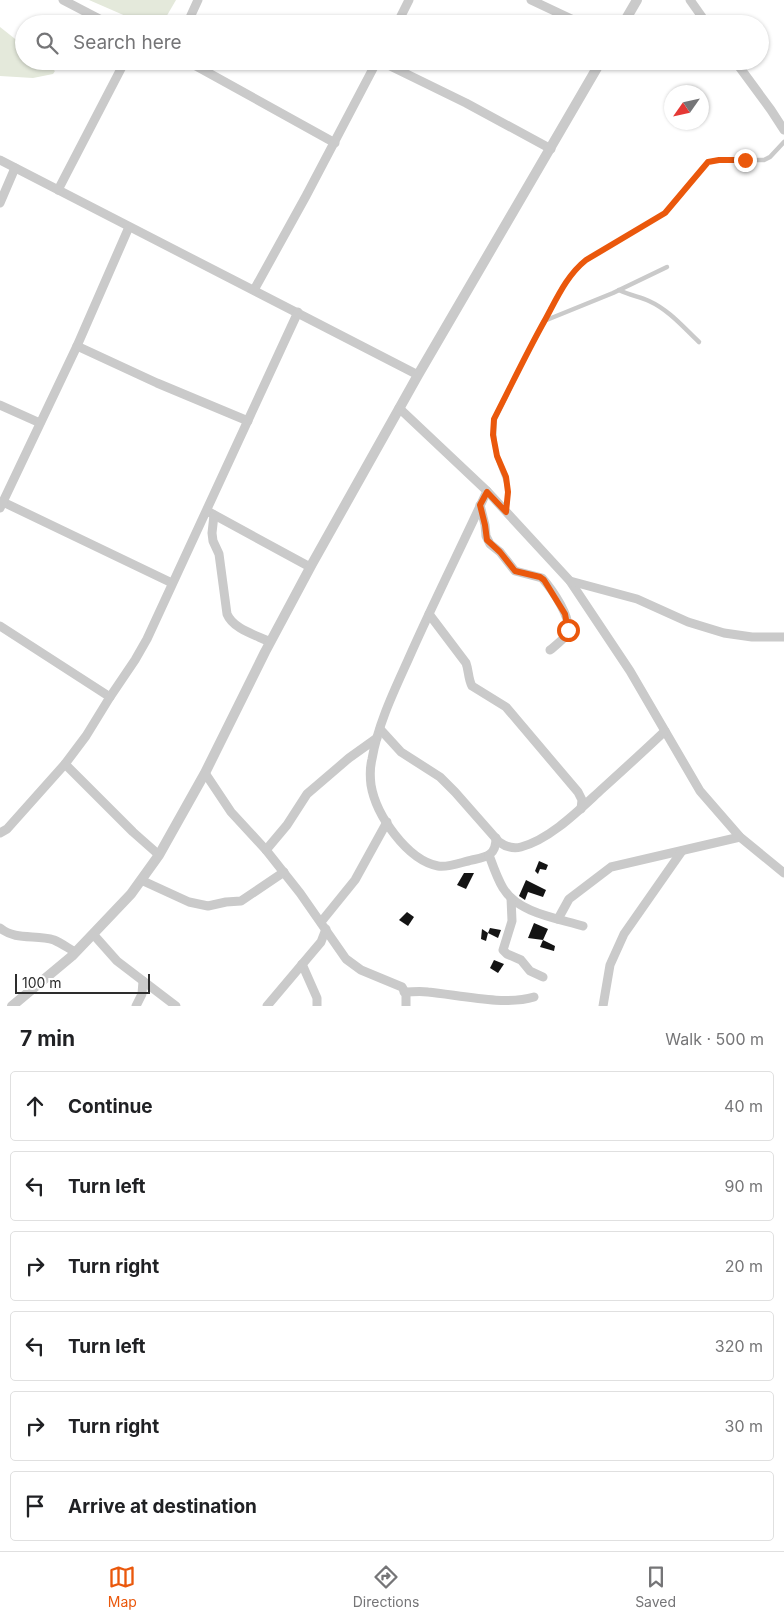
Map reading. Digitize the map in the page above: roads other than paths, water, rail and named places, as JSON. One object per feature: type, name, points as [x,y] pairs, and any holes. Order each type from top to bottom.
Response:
[{"type":"street","points":[[62,0],[92,15]]},
{"type":"street","points":[[191,15],[198,0]]},
{"type":"street","points":[[402,15],[409,0]]},
{"type":"street","points":[[531,0],[563,15]]},
{"type":"street","points":[[628,15],[637,0]]},
{"type":"street","points":[[690,0],[701,15]]},
{"type":"street","points":[[58,190],[120,70]]},
{"type":"street","points":[[203,70],[334,143]]},
{"type":"street","points":[[254,290],[374,70]]},
{"type":"street","points":[[398,70],[466,103],[550,149]]},
{"type":"street","points":[[12,1006],[93,934],[131,894],[159,855],[205,772],[310,567],[399,408],[596,70]]},
{"type":"street","points":[[742,70],[784,130]]},
{"type":"street","points":[[0,160],[418,375]]},
{"type":"street","points":[[0,203],[15,168]]},
{"type":"street","points":[[129,227],[77,346],[2,505],[172,583]]},
{"type":"street","points":[[0,833],[7,829],[65,764],[86,736],[143,646],[298,312]]},
{"type":"street","points":[[77,346],[248,421]]},
{"type":"street","points":[[0,405],[40,423]]},
{"type":"street","points":[[399,408],[487,492],[570,581],[630,671],[700,791],[740,837],[784,873]]},
{"type":"street","points":[[487,492],[390,700],[372,760],[371,786],[379,807],[398,839],[406,849],[424,861],[444,867],[489,855],[496,846],[496,838]]},
{"type":"street","points":[[480,505],[486,536],[490,544],[500,552],[515,571],[542,578],[565,614],[568,625],[567,634],[550,650]]},
{"type":"street","points":[[206,510],[310,567]]},
{"type":"street","points":[[214,515],[213,541],[219,554],[229,619],[237,626],[270,642]]},
{"type":"street","points":[[570,581],[636,600],[688,622],[724,633],[752,637],[784,637]]},
{"type":"street","points":[[429,614],[466,663],[472,686],[506,707],[578,792],[581,797],[581,809]]},
{"type":"street","points":[[0,626],[110,697]]},
{"type":"street","points":[[379,734],[401,752],[440,777],[496,838],[506,846],[520,848],[551,832],[581,809],[665,731]]},
{"type":"street","points":[[266,850],[287,825],[307,794],[343,762],[379,734]]},
{"type":"street","points":[[65,764],[133,832],[159,855]]},
{"type":"street","points":[[205,772],[231,812],[284,872],[342,953],[361,970],[401,987],[404,992],[406,1006]]},
{"type":"street","points":[[267,1006],[321,942],[323,926],[355,880],[387,822]]},
{"type":"street","points":[[558,918],[569,899],[611,867],[740,837]]},
{"type":"street","points":[[602,1006],[610,965],[624,934],[682,851]]},
{"type":"street","points":[[489,855],[503,889],[521,905],[547,916],[582,926]]},
{"type":"street","points":[[141,880],[189,902],[208,906],[241,901],[284,872]]},
{"type":"street","points":[[512,898],[512,920],[503,950],[507,954],[521,960],[530,971],[543,977]]},
{"type":"street","points":[[0,928],[16,936],[55,940],[75,952]]},
{"type":"street","points":[[93,934],[117,961],[176,1006]]},
{"type":"street","points":[[302,964],[317,998],[317,1006]]},
{"type":"street","points":[[136,1006],[142,994],[143,980]]},
{"type":"street","points":[[404,992],[426,991],[509,1003],[534,997]]},
{"type":"lane","points":[[506,512],[508,492],[506,477],[497,456],[494,442],[494,419],[568,278],[586,260],[665,213],[708,162],[719,160],[764,160],[770,157],[784,142]]},
{"type":"lane","points":[[544,321],[619,290],[668,267]]},
{"type":"lane","points":[[619,290],[648,300],[658,306],[699,342]]}]
